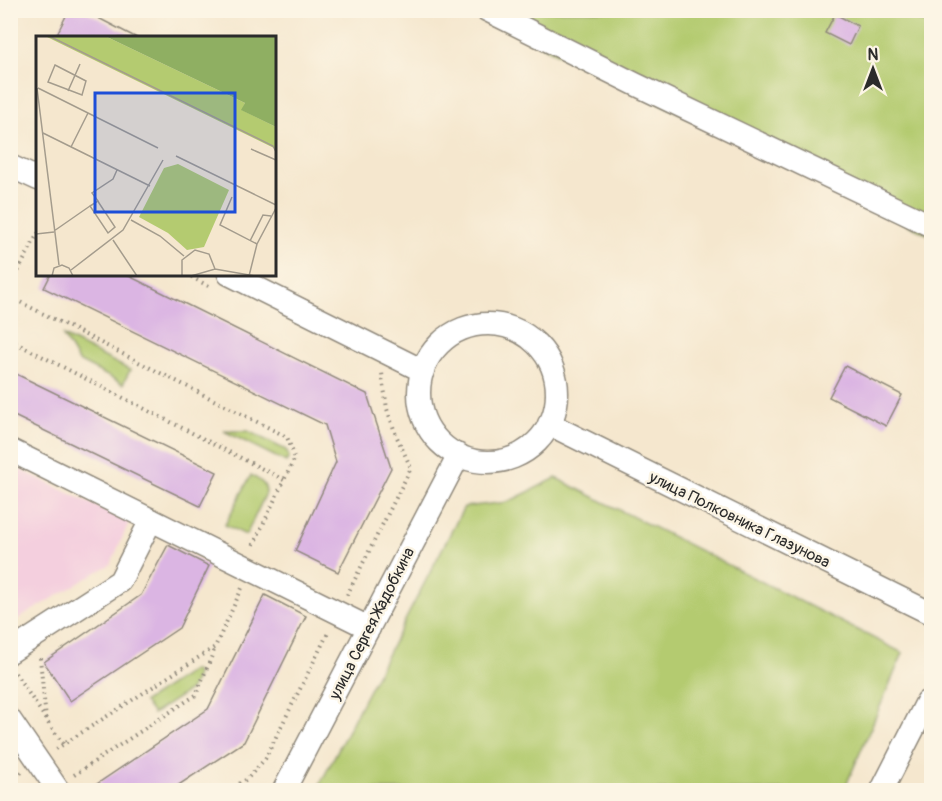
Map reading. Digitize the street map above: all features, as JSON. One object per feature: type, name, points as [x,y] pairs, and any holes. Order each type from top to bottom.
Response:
[{"type":"street","points":[[487,10],[625,79],[932,226]]},
{"type":"street","points":[[10,166],[36,178]]},
{"type":"street","points":[[223,282],[423,371]]},
{"type":"street","points":[[485,324],[502,325],[532,339],[552,366],[556,381],[557,398],[554,414],[549,424],[536,442],[523,452],[507,459],[491,462],[459,455],[433,434],[420,404],[419,388],[430,356],[440,343],[453,333],[485,324]]},
{"type":"street","name":"улица Полковника Глазунова","points":[[549,424],[932,614]]},
{"type":"street","points":[[10,450],[369,627]]},
{"type":"street","name":"улица Сергея Жадобкина","points":[[284,790],[459,455]]},
{"type":"street","points":[[10,652],[120,581],[151,520]]},
{"type":"street","points":[[882,790],[927,702]]},
{"type":"street","points":[[13,729],[62,785]]},
{"type":"path","points":[[10,288],[36,237]]},
{"type":"path","points":[[195,276],[223,282]]},
{"type":"path","points":[[10,297],[287,437],[295,458],[249,554]]},
{"type":"path","points":[[10,340],[284,480]]},
{"type":"path","points":[[229,790],[247,779],[265,759],[411,468],[387,409],[382,373]]},
{"type":"path","points":[[62,785],[196,695],[245,582]]},
{"type":"path","points":[[48,754],[215,647]]},
{"type":"path","points":[[40,656],[46,720]]},
{"type":"path","points":[[10,666],[64,745]]},
{"type":"shaded area","points":[[11,465],[129,522],[111,564],[11,623]]},
{"type":"green space","points":[[898,10],[931,26],[931,236],[470,11]]},
{"type":"green space","points":[[898,11],[931,11],[931,26]]},
{"type":"green space","points":[[63,336],[130,370],[123,384],[78,361]]},
{"type":"green space","points":[[224,431],[248,431],[286,450],[289,457],[286,462]]},
{"type":"green space","points":[[251,475],[263,484],[266,493],[246,535],[225,525]]},
{"type":"green space","points":[[556,478],[903,653],[844,790],[317,790],[464,507],[508,502]]},
{"type":"green space","points":[[193,670],[197,673],[190,690],[153,714],[144,702]]},
{"type":"building","points":[[69,10],[83,10],[133,36],[56,36]]},
{"type":"building","points":[[835,14],[858,26],[849,45],[825,33]]},
{"type":"building","points":[[50,276],[129,276],[367,394],[391,468],[338,572],[295,551],[336,462],[325,425],[44,288]]},
{"type":"building","points":[[845,366],[902,395],[886,426],[829,397]]},
{"type":"building","points":[[10,371],[217,472],[200,506],[10,414]]},
{"type":"building","points":[[168,545],[209,566],[179,628],[70,701],[44,662],[141,595]]},
{"type":"building","points":[[265,595],[306,616],[244,742],[171,790],[88,790],[208,709]]}]
